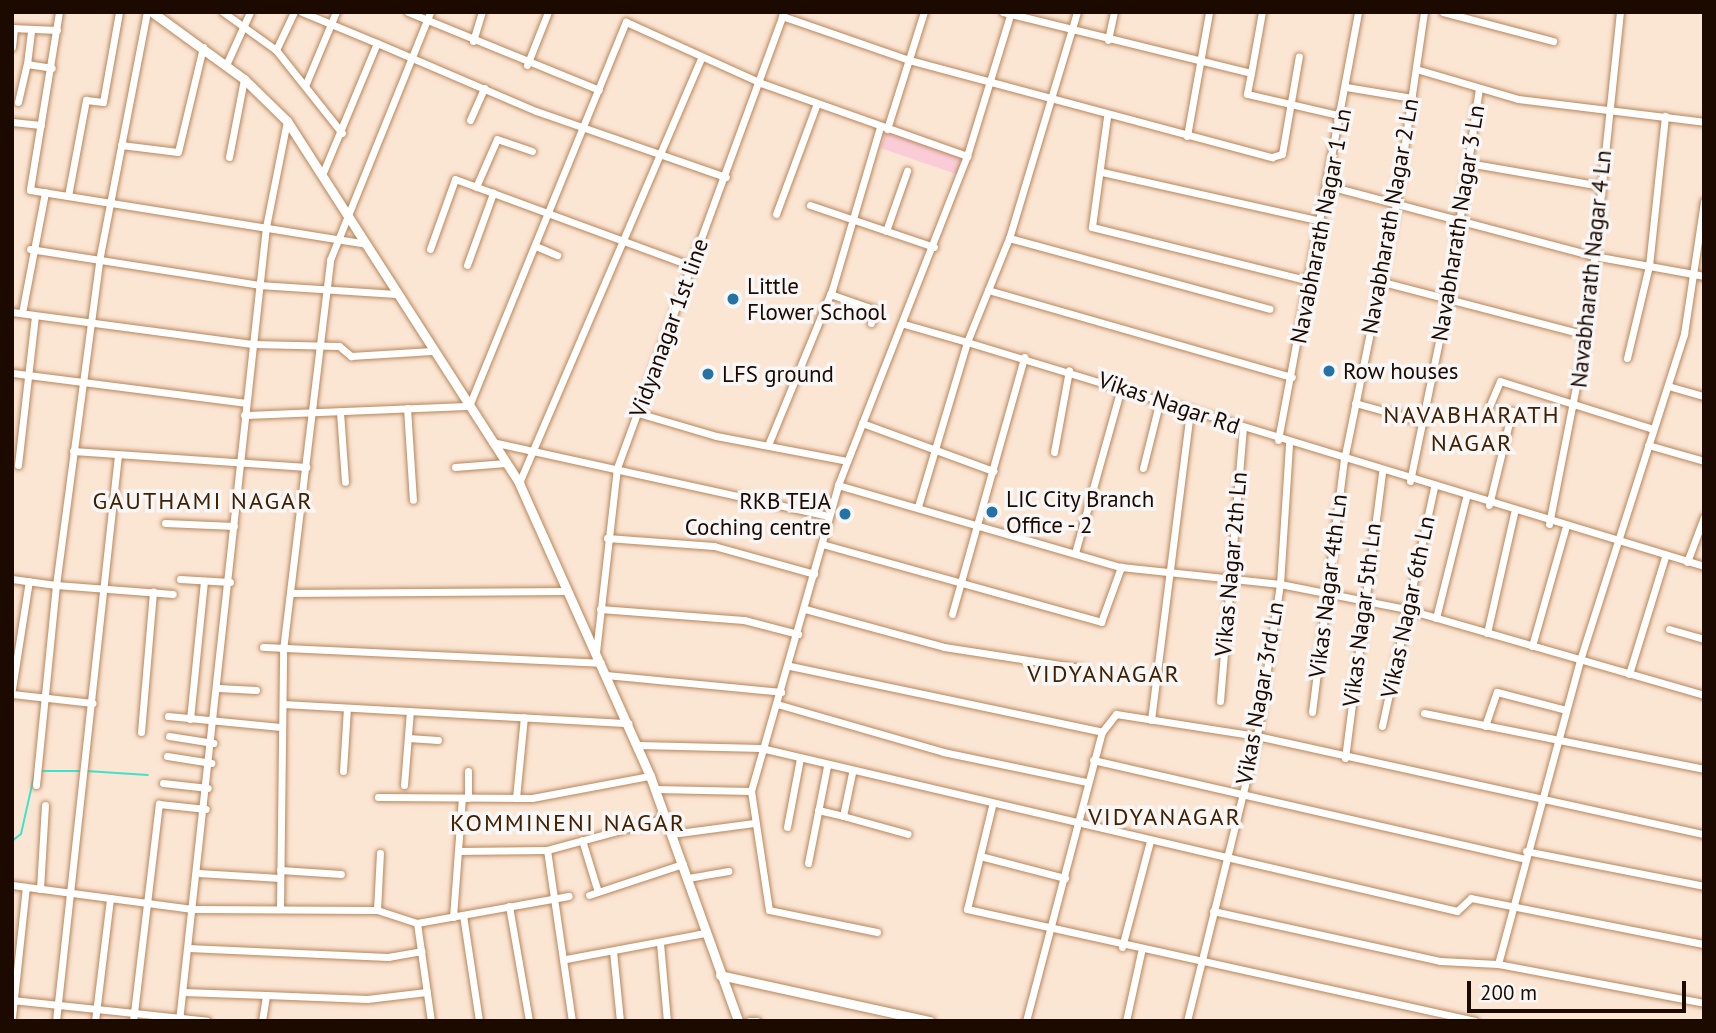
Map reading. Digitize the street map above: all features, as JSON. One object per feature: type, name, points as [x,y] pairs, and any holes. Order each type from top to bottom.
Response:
[{"type":"street","points":[[59,12],[30,190],[338,237],[368,245]]},
{"type":"street","points":[[68,196],[86,100],[103,102],[119,12]]},
{"type":"street","points":[[36,781],[56,585],[99,261],[150,12],[203,47],[244,79],[287,121],[348,212],[396,294],[519,483],[565,592],[638,745],[738,1021]]},
{"type":"street","points":[[223,12],[276,50],[342,132]]},
{"type":"street","points":[[226,65],[250,12]]},
{"type":"street","points":[[276,50],[293,12]]},
{"type":"street","points":[[302,12],[586,128],[726,177]]},
{"type":"street","points":[[305,86],[336,12]]},
{"type":"street","points":[[408,12],[527,65],[599,90]]},
{"type":"street","points":[[280,908],[283,650],[327,289],[338,237],[430,12]]},
{"type":"street","points":[[473,41],[482,12]]},
{"type":"street","points":[[527,65],[548,12]]},
{"type":"street","points":[[768,446],[830,295],[883,128],[924,12]]},
{"type":"street","points":[[918,506],[967,342],[1009,238],[1054,99],[1077,12]]},
{"type":"street","points":[[1108,40],[1114,12]]},
{"type":"street","points":[[1187,136],[1209,12]]},
{"type":"street","points":[[1262,12],[1247,94],[1342,116]]},
{"type":"street","name":"Navabharath Nagar 1 Ln","points":[[1279,440],[1342,116],[1358,12]]},
{"type":"street","name":"Navabharath Nagar 2 Ln","points":[[1344,460],[1396,204],[1424,12]]},
{"type":"street","points":[[1443,12],[1553,41]]},
{"type":"street","name":"Navabharath Nagar 4 Ln","points":[[1549,524],[1576,404],[1587,335],[1620,12]]},
{"type":"street","points":[[877,932],[769,910],[751,791],[761,748],[790,666],[838,485],[904,324],[967,156],[992,82],[1008,13],[1200,64],[1251,73]]},
{"type":"street","points":[[783,14],[909,60],[1054,99],[1107,117],[1277,157],[1291,106],[1299,56]]},
{"type":"street","name":"Vidyanagar 1st line","points":[[596,653],[617,468],[761,83],[783,14]]},
{"type":"street","points":[[469,406],[538,247],[629,21],[701,58],[761,83],[967,156]]},
{"type":"street","points":[[12,47],[13,28],[57,30]]},
{"type":"street","points":[[18,102],[27,64],[31,29]]},
{"type":"street","points":[[322,175],[377,43]]},
{"type":"street","points":[[121,145],[178,152],[203,47]]},
{"type":"street","points":[[519,483],[530,447],[701,58]]},
{"type":"street","points":[[27,64],[52,68]]},
{"type":"street","points":[[1416,69],[1479,88],[1704,122]]},
{"type":"street","points":[[229,157],[244,79]]},
{"type":"street","points":[[470,120],[484,88]]},
{"type":"street","points":[[1346,88],[1412,98]]},
{"type":"street","name":"Navabharath Nagar 3 Ln","points":[[1410,481],[1448,298],[1479,88]]},
{"type":"street","points":[[776,214],[817,103]]},
{"type":"street","points":[[1627,358],[1649,266],[1665,116]]},
{"type":"street","points":[[1107,117],[1102,172],[1092,226],[1311,281]]},
{"type":"street","points":[[179,1020],[206,809],[259,285],[266,227],[287,121]]},
{"type":"street","points":[[12,122],[41,125]]},
{"type":"street","points":[[476,187],[496,139],[532,151]]},
{"type":"street","points":[[1468,163],[1601,186]]},
{"type":"street","points":[[886,231],[907,172]]},
{"type":"street","points":[[1102,172],[1322,221]]},
{"type":"street","points":[[430,249],[455,179],[692,266]]},
{"type":"street","points":[[1328,186],[1459,223],[1594,256],[1701,275]]},
{"type":"street","points":[[22,313],[30,249],[45,192]]},
{"type":"street","points":[[467,265],[493,192]]},
{"type":"street","points":[[1498,964],[1539,803],[1580,660],[1620,544],[1701,275],[1704,201]]},
{"type":"street","points":[[810,205],[934,247]]},
{"type":"street","points":[[1009,238],[1270,309]]},
{"type":"street","points":[[538,247],[557,255]]},
{"type":"street","points":[[30,249],[259,285],[396,294]]},
{"type":"street","points":[[1379,281],[1587,335]]},
{"type":"street","points":[[988,290],[1292,377]]},
{"type":"street","points":[[830,295],[876,310],[871,323]]},
{"type":"street","points":[[12,312],[252,344],[339,346],[351,356],[432,351]]},
{"type":"street","points":[[18,466],[35,316]]},
{"type":"street","name":"Vikas Nagar Rd","points":[[904,324],[1122,385],[1279,440],[1565,529],[1704,566]]},
{"type":"street","points":[[952,614],[1024,357]]},
{"type":"street","points":[[1054,452],[1069,370]]},
{"type":"street","points":[[12,373],[245,403]]},
{"type":"street","points":[[1489,407],[1500,381],[1653,429]]},
{"type":"street","points":[[1075,553],[1122,385]]},
{"type":"street","points":[[1668,386],[1704,396]]},
{"type":"street","points":[[1143,468],[1160,400]]},
{"type":"street","points":[[1355,403],[1424,422]]},
{"type":"street","points":[[244,415],[469,406]]},
{"type":"street","points":[[407,408],[413,500]]},
{"type":"street","points":[[1151,720],[1190,411]]},
{"type":"street","points":[[1489,505],[1512,411]]},
{"type":"street","points":[[340,412],[345,482]]},
{"type":"street","points":[[638,413],[768,446],[847,461]]},
{"type":"street","points":[[862,423],[934,452],[993,471]]},
{"type":"street","name":"Vikas Nagar 2th Ln","points":[[1220,701],[1227,579],[1243,428]]},
{"type":"street","points":[[492,442],[530,447],[829,516]]},
{"type":"street","name":"Vikas Nagar 3rd Ln","points":[[1187,1021],[1257,736],[1280,584],[1289,443]]},
{"type":"street","points":[[1648,445],[1704,461]]},
{"type":"street","points":[[73,451],[306,467]]},
{"type":"street","points":[[56,1021],[73,893],[118,455]]},
{"type":"street","name":"Vikas Nagar 4th Ln","points":[[1312,712],[1344,460]]},
{"type":"street","points":[[455,467],[506,463]]},
{"type":"street","name":"Vikas Nagar 5th Ln","points":[[1345,758],[1361,601],[1382,472]]},
{"type":"street","points":[[838,485],[1121,567],[1280,584],[1406,609],[1704,695]]},
{"type":"street","name":"Vikas Nagar 6th Ln","points":[[1382,726],[1434,488]]},
{"type":"street","points":[[1436,618],[1466,498]]},
{"type":"street","points":[[1487,633],[1514,513]]},
{"type":"street","points":[[1687,562],[1704,517]]},
{"type":"street","points":[[164,523],[234,526]]},
{"type":"street","points":[[1532,646],[1565,529]]},
{"type":"street","points":[[607,538],[714,546],[814,574]]},
{"type":"street","points":[[822,544],[1101,622],[1121,567]]},
{"type":"street","points":[[1629,674],[1665,556]]},
{"type":"street","points":[[12,579],[173,594]]},
{"type":"street","points":[[180,579],[230,582]]},
{"type":"street","points":[[29,581],[12,691],[44,698],[92,703]]},
{"type":"street","points":[[190,719],[204,581]]},
{"type":"street","points":[[141,732],[153,592]]},
{"type":"street","points":[[290,593],[565,592]]},
{"type":"street","points":[[600,609],[744,620],[798,634]]},
{"type":"street","points":[[804,609],[944,647],[1086,669]]},
{"type":"street","points":[[1669,629],[1704,639]]},
{"type":"street","points":[[263,647],[601,663]]},
{"type":"street","points":[[790,666],[1102,732]]},
{"type":"street","points":[[606,675],[781,692]]},
{"type":"street","points":[[218,688],[256,690]]},
{"type":"street","points":[[1485,726],[1497,692],[1566,710]]},
{"type":"street","points":[[283,704],[628,723]]},
{"type":"street","points":[[777,704],[943,752],[1086,782]]},
{"type":"street","points":[[343,771],[347,708]]},
{"type":"street","points":[[404,785],[410,711]]},
{"type":"street","points":[[1424,713],[1704,769]]},
{"type":"street","points":[[1026,1021],[1049,928],[1065,878],[1086,782],[1102,732],[1116,714],[1257,736],[1539,803],[1704,834]]},
{"type":"street","points":[[168,716],[215,723],[281,727]]},
{"type":"street","points":[[516,798],[524,718]]},
{"type":"street","points":[[169,736],[213,743]]},
{"type":"street","points":[[408,738],[438,740]]},
{"type":"street","points":[[638,745],[761,748],[992,806],[1457,911],[1471,898],[1704,944]]},
{"type":"street","points":[[167,756],[211,763]]},
{"type":"street","points":[[787,827],[800,758]]},
{"type":"street","points":[[1093,760],[1242,795],[1525,855],[1704,886]]},
{"type":"street","points":[[808,863],[827,766]]},
{"type":"street","points":[[453,917],[468,771]]},
{"type":"street","points":[[843,816],[852,772]]},
{"type":"street","points":[[378,797],[516,798],[650,776]]},
{"type":"street","points":[[163,783],[208,788]]},
{"type":"street","points":[[655,789],[751,791]]},
{"type":"street","points":[[133,1017],[159,804],[206,809]]},
{"type":"street","points":[[40,889],[45,805]]},
{"type":"street","points":[[992,806],[967,909],[1141,952],[1475,1021]]},
{"type":"street","points":[[818,810],[908,834]]},
{"type":"street","points":[[458,851],[547,850],[666,818]]},
{"type":"street","points":[[671,834],[754,823]]},
{"type":"street","points":[[582,840],[598,892]]},
{"type":"street","points":[[1122,947],[1150,841]]},
{"type":"street","points":[[547,850],[566,959],[572,1021]]},
{"type":"street","points":[[377,910],[380,853]]},
{"type":"street","points":[[980,856],[1065,878]]},
{"type":"street","points":[[589,895],[682,864]]},
{"type":"street","points":[[688,878],[728,871]]},
{"type":"street","points":[[198,873],[341,873]]},
{"type":"street","points":[[12,885],[192,909],[377,910],[417,923],[569,896]]},
{"type":"street","points":[[12,1017],[26,887]]},
{"type":"street","points":[[95,1021],[110,898]]},
{"type":"street","points":[[509,906],[529,1021]]},
{"type":"street","points":[[1213,911],[1440,961],[1498,964],[1704,1003]]},
{"type":"street","points":[[463,915],[479,1021]]},
{"type":"street","points":[[417,923],[431,1021]]},
{"type":"street","points":[[566,959],[705,933]]},
{"type":"street","points":[[660,943],[667,1021]]},
{"type":"street","points":[[188,948],[388,957],[421,951]]},
{"type":"street","points":[[613,951],[620,1021]]},
{"type":"street","points":[[1126,1021],[1141,952]]},
{"type":"street","points":[[720,975],[889,1017],[930,1021]]},
{"type":"street","points":[[183,992],[367,999],[427,992]]},
{"type":"street","points":[[262,1021],[266,995]]},
{"type":"street","points":[[13,1001],[133,1017],[207,1021]]},
{"type":"street","points":[[749,1021],[757,1021]]},
{"type":"shaded area","points":[[887,129],[966,156],[960,175],[880,148]]},
{"type":"waterway","points":[[41,771],[81,771]]},
{"type":"waterway","points":[[86,771],[148,775]]},
{"type":"waterway","points":[[12,841],[21,834],[35,772]]},
{"type":"place","name":"Little Flower School","points":[[733,299]]},
{"type":"place","name":"Row houses","points":[[1329,371]]},
{"type":"place","name":"LFS ground","points":[[708,374]]},
{"type":"place","name":"LIC City Branch Office - 2","points":[[992,512]]},
{"type":"place","name":"RKB TEJA Coching centre","points":[[845,514]]},
{"type":"district","name":"NAVABHARATH NAGAR","points":[[1472,429]]},
{"type":"district","name":"GAUTHAMI NAGAR","points":[[203,501]]},
{"type":"district","name":"VIDYANAGAR","points":[[1104,674]]},
{"type":"district","name":"VIDYANAGAR","points":[[1165,817]]},
{"type":"district","name":"KOMMINENI NAGAR","points":[[568,823]]}]
